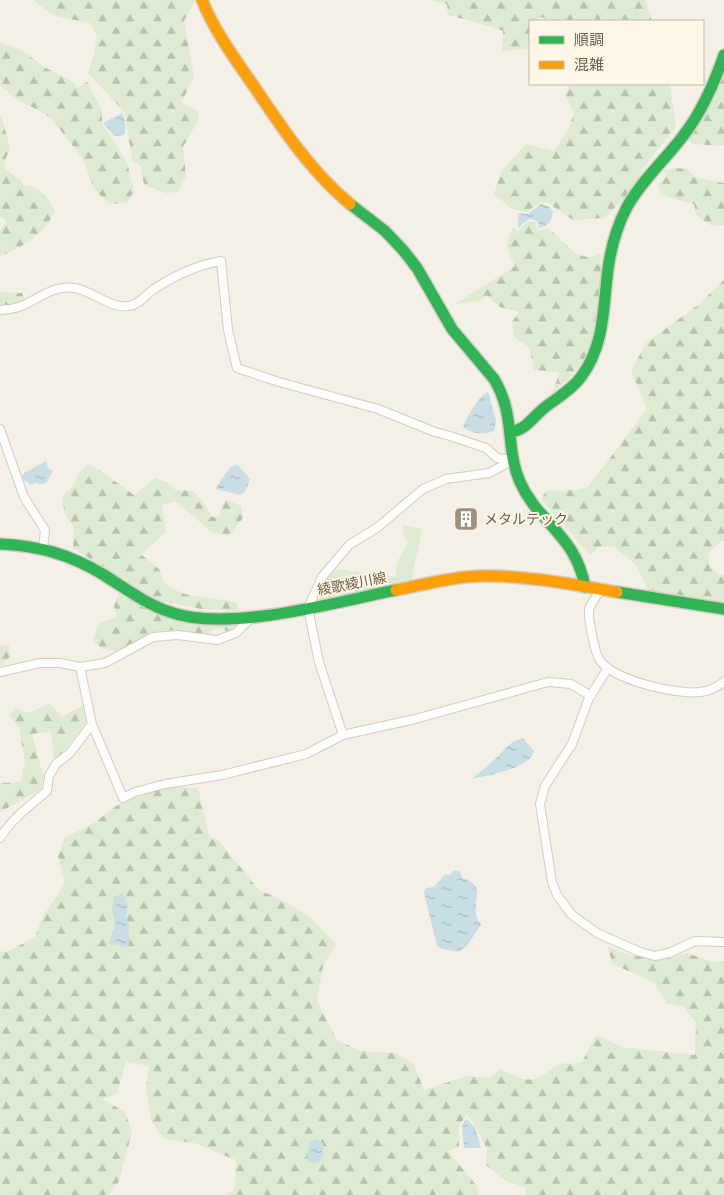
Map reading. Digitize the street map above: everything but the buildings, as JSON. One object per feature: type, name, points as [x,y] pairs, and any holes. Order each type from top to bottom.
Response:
[{"type":"street","points":[[202,0],[206,12],[219,33],[288,137],[316,172],[333,189],[401,247],[412,261],[452,329],[465,347],[492,375],[504,396],[513,460],[520,482],[524,490],[579,562],[583,572],[585,587]]},
{"type":"street","points":[[510,432],[521,430],[535,420],[542,411],[572,387],[586,369],[600,341],[608,270],[614,240],[621,220],[628,206],[642,187],[698,116],[724,55]]},
{"type":"street","points":[[0,310],[19,307],[50,290],[74,288],[114,304],[131,306],[139,302],[154,289],[189,270],[220,261],[228,330],[237,368],[378,409],[434,432],[486,448],[497,458],[513,460]]},
{"type":"street","points":[[0,428],[24,497],[45,530],[44,548]]},
{"type":"street","points":[[342,736],[319,662],[308,608],[322,576],[350,545],[378,527],[423,489],[446,479],[489,473],[513,460]]},
{"type":"street","name":"綾歌綾川線","points":[[0,544],[26,544],[44,548],[73,559],[102,574],[144,601],[172,613],[200,618],[227,619],[252,617],[308,608],[457,578],[486,576],[517,577],[724,609]]},
{"type":"street","points":[[600,590],[589,610],[595,650],[600,661],[608,668],[624,677],[648,686],[679,691],[699,693],[714,689],[724,682]]},
{"type":"street","points":[[0,672],[40,663],[80,666],[105,663],[153,637],[178,635],[216,640],[236,633],[252,617]]},
{"type":"street","points":[[80,666],[92,724],[124,798],[135,792],[165,784],[222,775],[306,754],[342,736],[415,720],[548,682],[572,684],[591,696]]},
{"type":"street","points":[[608,668],[591,696],[572,744],[545,786],[540,804],[552,882],[557,895],[572,916],[597,933],[640,952],[655,956],[670,953],[695,941],[724,942]]},
{"type":"street","points":[[0,838],[17,817],[47,790],[49,776],[56,764],[70,753],[92,724]]},
{"type":"green space","points":[[33,0],[194,0],[184,21],[194,77],[181,103],[197,110],[199,119],[183,147],[186,176],[178,192],[166,193],[144,185],[141,166],[132,160],[125,113],[88,73],[97,36],[90,23],[54,16]]},
{"type":"green space","points":[[429,0],[645,0],[652,20],[546,20],[542,17],[537,20],[529,20],[527,49],[502,51],[503,31],[448,15],[447,4]]},
{"type":"green space","points":[[0,42],[22,50],[44,67],[72,81],[77,88],[87,82],[102,110],[102,123],[127,162],[134,191],[127,203],[109,204],[94,189],[83,159],[51,118],[19,101],[0,85]]},
{"type":"green space","points":[[724,71],[724,146],[693,144],[688,139],[704,114]]},
{"type":"green space","points":[[570,85],[670,85],[676,127],[650,159],[626,196],[605,218],[573,220],[548,203],[541,202],[527,212],[512,209],[494,194],[501,172],[526,144],[554,151],[568,130],[574,113],[565,95]]},
{"type":"green space","points":[[0,116],[10,148],[5,161],[5,169],[22,181],[22,185],[38,189],[55,210],[46,226],[32,239],[17,249],[0,256],[0,230],[6,223],[4,218],[0,217]]},
{"type":"green space","points":[[675,168],[687,169],[695,177],[724,183],[724,226],[710,225],[696,215],[694,204],[661,195],[658,184],[666,177],[664,170]]},
{"type":"green space","points":[[527,222],[535,222],[538,231],[548,228],[576,254],[591,258],[601,253],[601,284],[596,326],[587,356],[570,378],[552,393],[560,372],[534,370],[529,347],[514,337],[512,322],[519,312],[500,307],[486,295],[480,301],[455,304],[515,266],[508,251],[508,238],[513,227],[518,232]]},
{"type":"green space","points":[[724,280],[724,541],[721,541],[709,552],[709,564],[720,576],[724,575],[724,604],[649,593],[637,566],[614,547],[599,547],[590,555],[541,499],[546,491],[576,490],[588,487],[647,409],[631,371],[646,343],[698,305]]},
{"type":"green space","points":[[0,292],[22,293],[25,301],[6,306],[0,305]]},
{"type":"green space","points":[[88,464],[134,495],[155,478],[166,482],[176,490],[193,491],[206,506],[212,517],[219,516],[225,499],[241,506],[243,518],[229,535],[213,533],[175,501],[162,505],[166,532],[141,554],[159,569],[164,582],[173,588],[199,597],[236,602],[239,611],[201,609],[162,601],[137,588],[73,548],[74,527],[65,515],[62,497],[74,485],[79,473]]},
{"type":"green space","points":[[403,525],[422,529],[411,582],[370,591],[320,598],[325,580],[336,569],[396,577],[396,564],[408,543],[403,532]]},
{"type":"green space","points":[[119,593],[138,603],[216,624],[239,624],[228,632],[222,628],[211,630],[210,637],[173,630],[148,633],[130,647],[119,651],[102,649],[93,640],[97,625],[117,616],[114,606]]},
{"type":"green space","points":[[9,645],[10,657],[0,666],[0,646]]},
{"type":"green space","points":[[49,703],[62,717],[85,704],[86,723],[64,751],[54,760],[51,732],[32,734],[44,779],[40,790],[0,812],[0,783],[21,782],[25,763],[19,728],[9,715],[15,708],[29,713]]},
{"type":"green space","points":[[168,786],[198,788],[209,836],[219,841],[259,890],[284,901],[310,917],[336,944],[323,966],[317,1001],[337,1040],[361,1051],[395,1053],[414,1064],[424,1090],[467,1076],[490,1078],[500,1069],[518,1077],[531,1080],[543,1075],[559,1063],[582,1062],[596,1035],[622,1047],[695,1055],[696,1023],[684,1007],[667,1003],[653,982],[613,964],[607,946],[629,955],[658,959],[687,953],[713,962],[724,961],[724,1195],[525,1195],[527,1188],[506,1181],[486,1165],[487,1149],[474,1123],[467,1114],[459,1126],[459,1147],[448,1151],[477,1186],[479,1195],[226,1195],[235,1189],[236,1160],[194,1143],[164,1139],[151,1121],[146,1087],[149,1066],[126,1062],[117,1094],[102,1099],[125,1112],[132,1132],[119,1181],[108,1195],[0,1195],[0,951],[7,952],[35,937],[42,918],[65,883],[58,856],[64,838],[94,823],[120,803]]},
{"type":"water","points":[[122,113],[125,133],[124,135],[114,136],[103,123]]},
{"type":"water","points":[[541,204],[548,206],[553,211],[548,224],[539,228],[537,221],[530,219],[518,229],[518,213],[528,214]]},
{"type":"water","points":[[488,391],[496,421],[494,431],[478,433],[466,429],[463,427],[471,411]]},
{"type":"water","points":[[46,461],[48,468],[53,471],[46,483],[31,485],[21,478],[24,473]]},
{"type":"water","points":[[238,465],[250,479],[242,495],[215,489],[230,467]]},
{"type":"water","points":[[523,738],[534,751],[525,762],[517,767],[471,779],[489,765],[510,744]]},
{"type":"water","points":[[454,870],[460,872],[462,878],[470,881],[477,888],[476,914],[481,925],[466,947],[458,952],[442,949],[437,946],[424,893],[426,888],[434,887],[445,874],[450,875]]},
{"type":"water","points":[[123,893],[128,906],[125,917],[129,924],[129,947],[109,944],[115,921],[112,910],[114,897]]},
{"type":"water","points":[[466,1119],[475,1127],[481,1148],[464,1148],[462,1129]]},
{"type":"water","points":[[317,1139],[323,1143],[324,1153],[320,1161],[315,1163],[308,1162],[307,1151],[310,1142]]},
{"type":"traffic: fast","points":[[510,432],[525,426],[568,390],[577,382],[589,365],[599,339],[611,253],[623,214],[633,197],[690,127],[712,87],[724,55]]},
{"type":"traffic: fast","points":[[350,204],[385,231],[403,250],[417,268],[452,329],[494,379],[501,392],[505,406],[515,469],[520,482],[536,508],[574,554],[585,587]]},
{"type":"traffic: fast","points":[[0,544],[41,549],[66,556],[104,575],[153,605],[170,612],[194,618],[221,619],[282,613],[396,590]]},
{"type":"traffic: fast","points":[[617,592],[724,609]]},
{"type":"traffic: slow","points":[[202,0],[224,42],[285,131],[321,177],[350,204]]},
{"type":"traffic: slow","points":[[396,590],[452,579],[475,576],[503,576],[536,579],[617,592]]},
{"type":"place","name":"メタルテック","points":[[466,519]]}]
